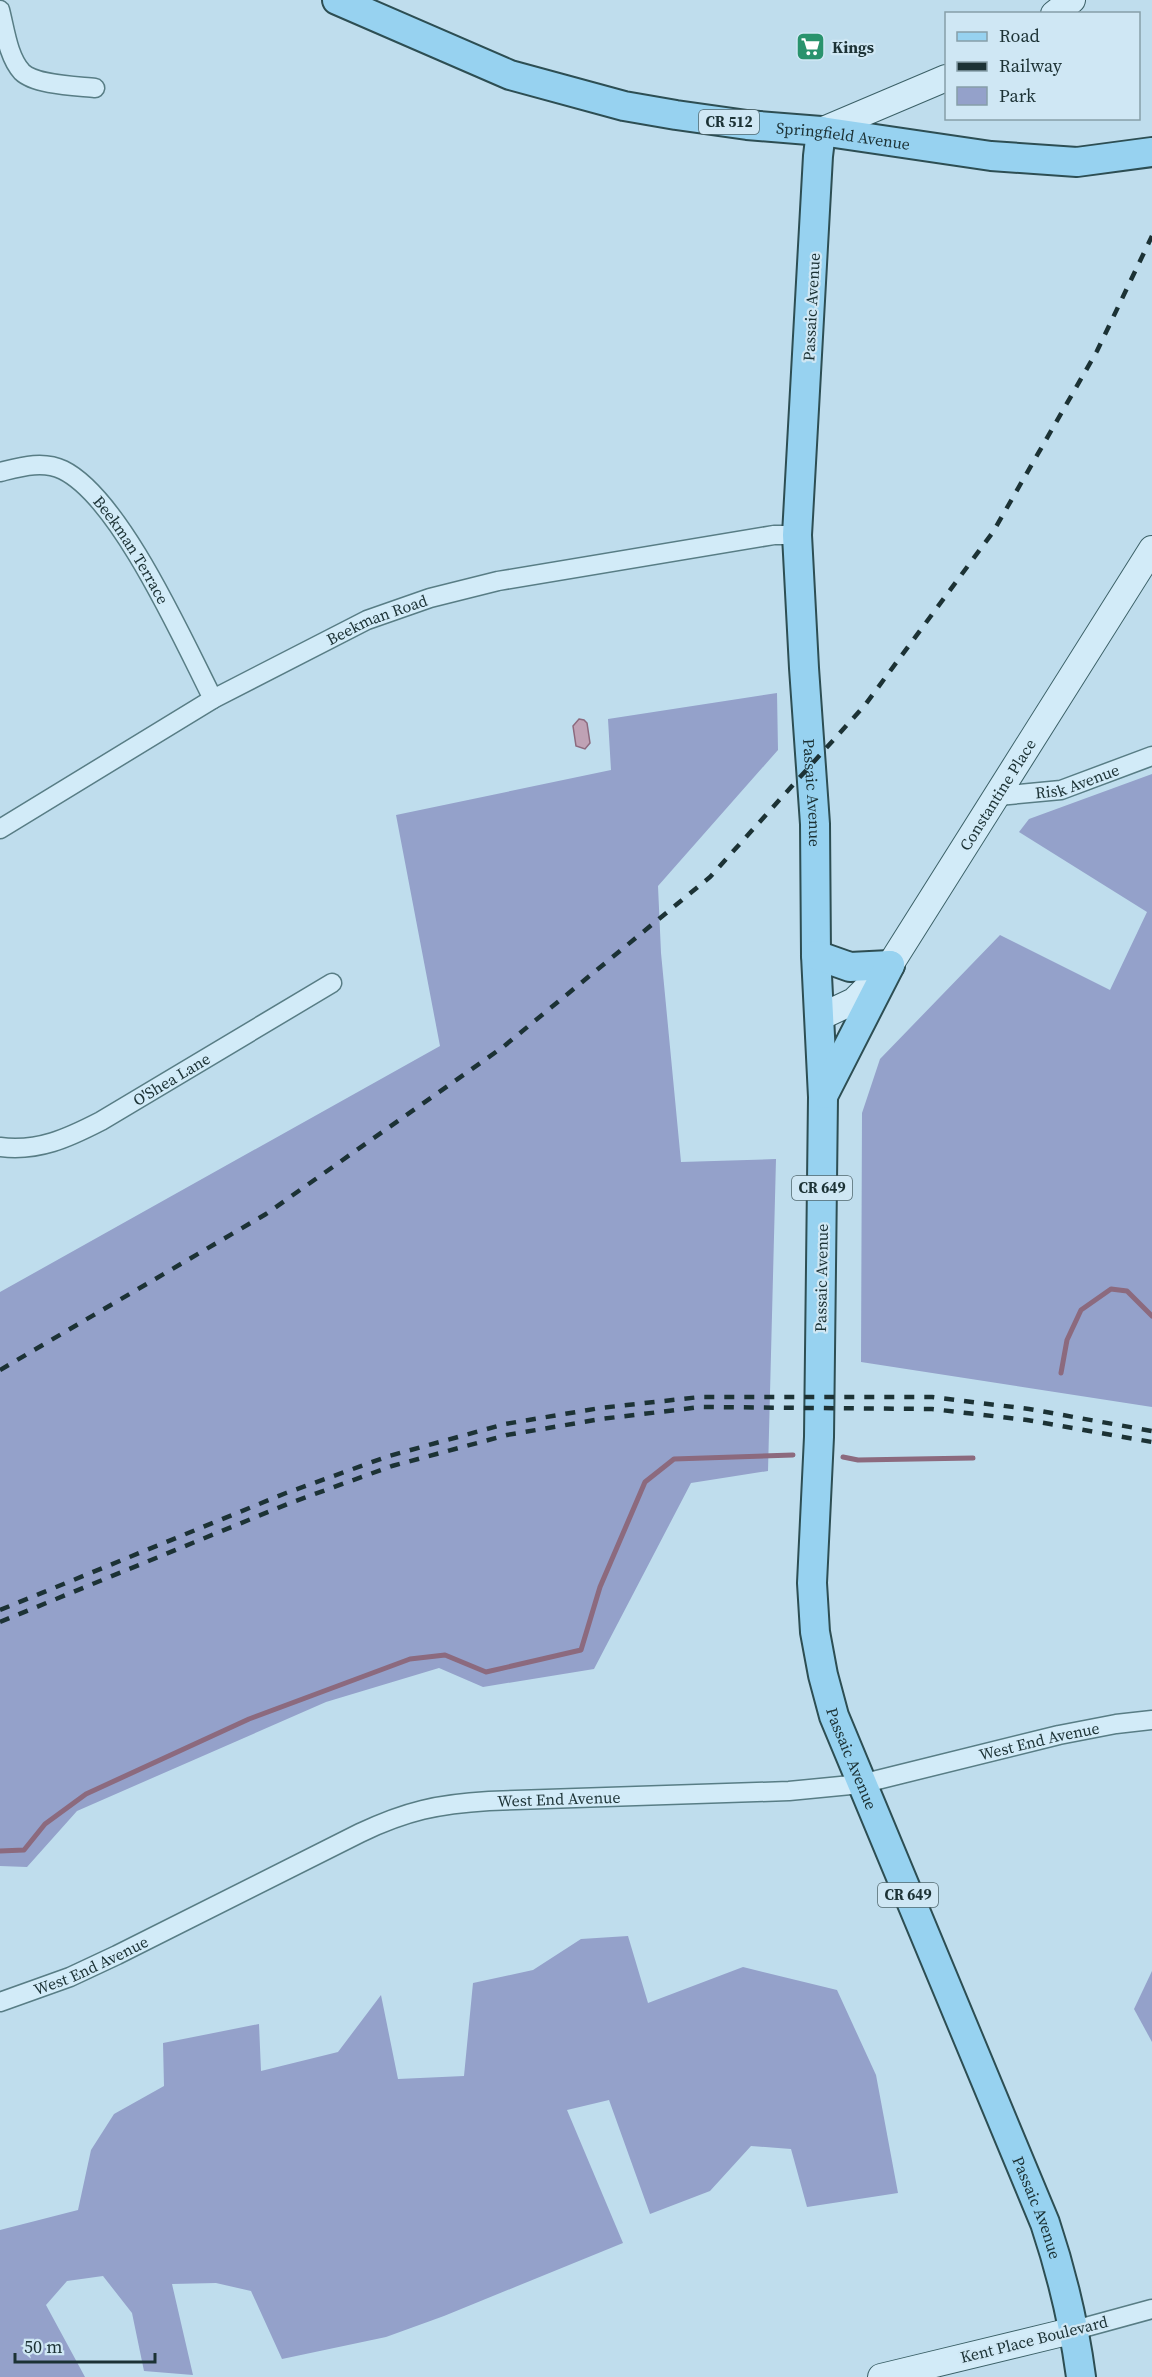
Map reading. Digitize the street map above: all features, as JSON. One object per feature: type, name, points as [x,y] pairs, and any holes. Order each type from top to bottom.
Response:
[{"type":"main road","name":"Springfield Avenue","points":[[337,0],[532,83],[676,115],[821,131],[1022,159],[1077,162],[1145,154]]},
{"type":"main road","name":"Passaic Avenue","points":[[821,131],[798,536],[814,825],[816,955],[823,1097],[819,1437],[812,1583],[815,1632],[834,1716],[1036,2199],[1059,2265],[1075,2330],[1081,2377]]},
{"type":"main road","points":[[816,955],[850,967],[891,965]]},
{"type":"main road","points":[[823,1097],[891,965]]},
{"type":"street","points":[[1057,12],[1072,0]]},
{"type":"street","points":[[0,10],[12,51],[23,73],[42,81],[95,88]]},
{"type":"street","points":[[821,131],[945,78]]},
{"type":"street","name":"Beekman Terrace","points":[[0,472],[42,464],[62,469],[80,481],[100,502],[115,520],[148,575],[213,699]]},
{"type":"street","name":"Beekman Road","points":[[0,829],[213,699],[367,620],[430,598],[498,581],[599,562],[774,535],[798,536]]},
{"type":"street","name":"Constantine Place","points":[[820,1017],[854,1001],[891,965],[1152,549]]},
{"type":"street","name":"Risk Avenue","points":[[998,796],[1061,790],[1152,756]]},
{"type":"street","name":"O'Shea Lane","points":[[0,1147],[15,1149],[42,1147],[71,1137],[333,982]]},
{"type":"street","name":"West End Avenue","points":[[0,2002],[70,1977],[370,1828],[421,1809],[448,1804],[489,1801],[789,1791],[861,1784],[1059,1735],[1152,1720]]},
{"type":"street","name":"Kent Place Boulevard","points":[[881,2377],[1152,2309]]},
{"type":"green space","points":[[777,693],[778,750],[658,886],[661,953],[681,1162],[776,1159],[768,1471],[691,1483],[594,1669],[483,1687],[439,1668],[326,1702],[77,1811],[27,1867],[0,1866],[0,1292],[440,1046],[396,815],[611,770],[608,719]]},
{"type":"green space","points":[[1152,774],[1152,1407],[861,1362],[862,1113],[880,1059],[1000,935],[1110,990],[1147,912],[1019,832],[1029,819]]},
{"type":"green space","points":[[628,1936],[648,2003],[743,1967],[837,1990],[876,2075],[898,2193],[807,2207],[791,2149],[751,2146],[710,2191],[650,2214],[609,2100],[567,2110],[623,2243],[444,2316],[386,2337],[282,2359],[251,2291],[216,2283],[172,2284],[193,2375],[144,2371],[132,2313],[103,2276],[67,2281],[46,2305],[85,2377],[0,2377],[0,2230],[78,2210],[91,2150],[114,2114],[164,2086],[163,2043],[259,2024],[261,2071],[338,2052],[381,1995],[398,2079],[464,2076],[473,1983],[533,1970],[581,1939]]},
{"type":"green space","points":[[1152,1971],[1152,2042],[1134,2009]]},
{"type":"shaded area","points":[[579,719],[587,723],[590,743],[585,749],[576,746],[573,726]]},
{"type":"waterway","points":[[1061,1373],[1067,1340],[1081,1310],[1111,1289],[1127,1291],[1152,1316]]},
{"type":"waterway","points":[[0,1851],[24,1850],[45,1824],[86,1794],[249,1719],[410,1659],[445,1655],[486,1672],[581,1650],[600,1587],[645,1482],[674,1459],[793,1455]]},
{"type":"waterway","points":[[843,1457],[858,1460],[973,1458]]},
{"type":"railway","points":[[0,1370],[266,1214],[503,1047],[710,877],[865,705],[993,532],[1097,351],[1152,236]]},
{"type":"railway","points":[[0,1610],[286,1493],[389,1456],[505,1424],[600,1408],[700,1397],[932,1397],[1029,1409],[1152,1431]]},
{"type":"railway","points":[[0,1622],[290,1503],[392,1466],[507,1435],[601,1419],[701,1407],[932,1409],[1027,1420],[1152,1442]]},
{"type":"place","name":"Kings","points":[[811,47]]}]
